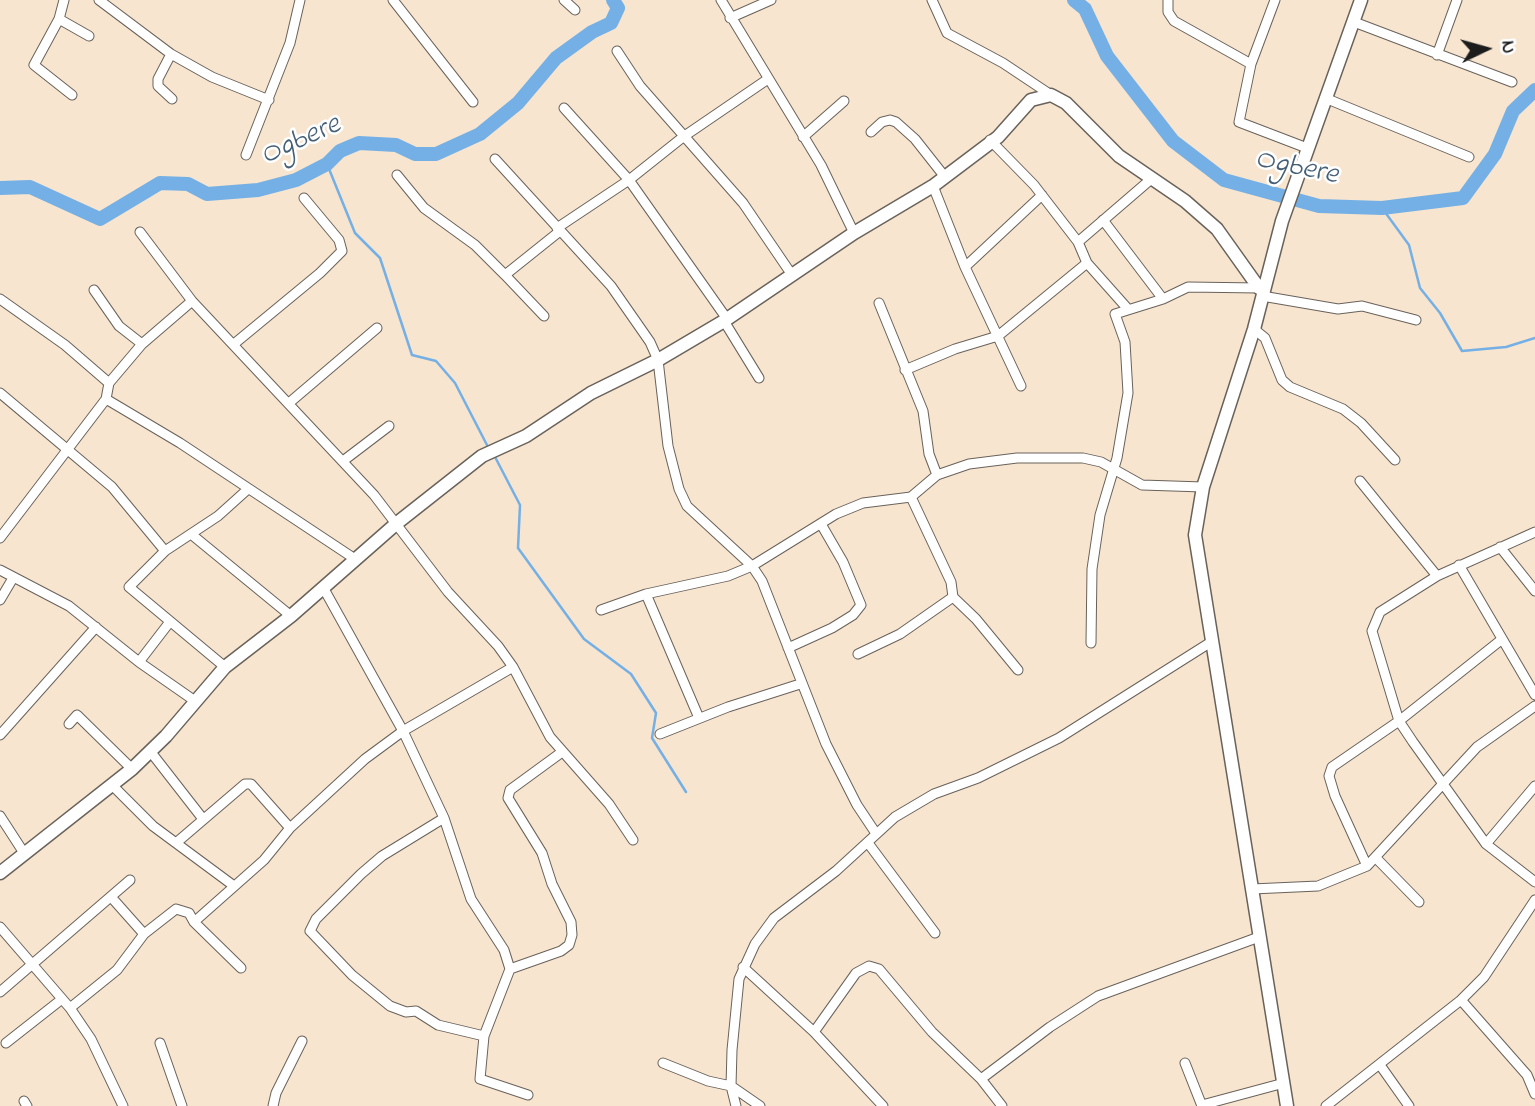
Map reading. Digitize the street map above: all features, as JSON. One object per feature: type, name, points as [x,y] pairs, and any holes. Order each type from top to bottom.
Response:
[{"type":"street","points":[[64,0],[59,19],[34,65],[72,95]]},
{"type":"street","points":[[99,0],[171,54],[212,77],[269,100]]},
{"type":"street","points":[[246,155],[290,43],[300,0]]},
{"type":"street","points":[[393,0],[473,102]]},
{"type":"street","points":[[564,0],[575,10]]},
{"type":"street","points":[[721,0],[835,189],[854,233]]},
{"type":"street","points":[[730,18],[771,0]]},
{"type":"street","points":[[932,0],[947,33],[1003,63],[1066,103],[1119,156],[1150,180],[1185,201],[1217,229],[1261,291]]},
{"type":"street","points":[[1168,0],[1168,12],[1174,21],[1251,64]]},
{"type":"street","points":[[1275,0],[1251,64],[1239,122],[1307,148]]},
{"type":"street","points":[[1287,1106],[1195,535],[1203,487],[1254,329],[1261,291],[1292,187],[1361,0]]},
{"type":"street","points":[[1437,55],[1457,0]]},
{"type":"street","points":[[59,19],[89,36]]},
{"type":"street","points":[[1354,22],[1512,82]]},
{"type":"street","points":[[617,51],[640,86],[736,194],[792,275]]},
{"type":"street","points":[[171,54],[158,79],[158,86],[172,99]]},
{"type":"street","points":[[505,275],[558,229],[629,180],[683,137],[768,79]]},
{"type":"street","points":[[0,873],[132,769],[225,667],[324,589],[397,523],[482,456],[526,436],[591,393],[658,360],[726,320],[854,233],[933,186],[990,140],[998,137],[1031,100],[1051,95]]},
{"type":"street","points":[[1325,99],[1469,157]]},
{"type":"street","points":[[803,137],[844,101]]},
{"type":"street","points":[[564,108],[629,180],[726,320],[759,378]]},
{"type":"street","points":[[871,132],[882,122],[896,122],[915,139],[945,177]]},
{"type":"street","points":[[990,140],[1042,195],[1078,242],[1087,263],[1127,308]]},
{"type":"street","points":[[495,159],[611,286],[650,342],[658,360],[668,446],[679,489],[687,506],[752,566],[770,599],[800,684],[842,777],[876,832]]},
{"type":"street","points":[[397,175],[424,208],[475,245],[544,316]]},
{"type":"street","points":[[1078,242],[1150,180]]},
{"type":"street","points":[[933,186],[965,267],[1021,386]]},
{"type":"street","points":[[965,267],[1042,195]]},
{"type":"street","points":[[234,344],[320,273],[342,251],[339,240],[304,198]]},
{"type":"street","points":[[1103,220],[1163,299]]},
{"type":"street","points":[[140,232],[192,301],[343,461],[397,523],[448,592],[498,646],[562,752],[609,804],[634,840]]},
{"type":"street","points":[[905,370],[955,349],[998,336],[1087,263]]},
{"type":"street","points":[[1091,643],[1092,569],[1100,515],[1113,471],[1129,393],[1125,342],[1115,314],[1127,308],[1163,299],[1188,287],[1261,291],[1338,309],[1362,306],[1416,320]]},
{"type":"street","points":[[94,290],[119,326],[142,344]]},
{"type":"street","points":[[0,299],[65,345],[109,383]]},
{"type":"street","points":[[0,538],[106,399],[109,383],[142,344],[192,301]]},
{"type":"street","points":[[879,303],[894,334],[905,370],[923,411],[929,454],[937,475]]},
{"type":"street","points":[[289,403],[377,328]]},
{"type":"street","points":[[1254,329],[1262,332],[1282,380],[1290,387],[1343,410],[1361,423],[1395,460]]},
{"type":"street","points":[[0,393],[112,487],[165,551]]},
{"type":"street","points":[[106,399],[180,443],[355,559]]},
{"type":"street","points":[[343,461],[389,426]]},
{"type":"street","points":[[600,610],[646,594],[727,576],[752,566],[836,514],[863,503],[911,497],[937,475],[969,464],[1017,458],[1083,458],[1101,463],[1113,471],[1150,486],[1203,487]]},
{"type":"street","points":[[1360,481],[1437,576]]},
{"type":"street","points":[[225,667],[129,587],[165,551],[248,489]]},
{"type":"street","points":[[911,497],[951,582],[953,597],[976,619],[1018,670]]},
{"type":"street","points":[[788,648],[832,628],[853,615],[861,605],[843,562],[821,524]]},
{"type":"street","points":[[1535,532],[1437,576],[1380,612],[1374,621],[1374,643],[1399,721],[1443,782],[1457,807],[1486,844],[1535,882]]},
{"type":"street","points":[[191,534],[291,616]]},
{"type":"street","points":[[1500,547],[1535,591]]},
{"type":"street","points":[[1459,565],[1535,695]]},
{"type":"street","points":[[0,570],[41,589],[96,626],[139,662],[195,701]]},
{"type":"street","points":[[0,600],[13,578]]},
{"type":"street","points":[[324,589],[403,731],[444,818],[471,899],[504,950],[510,969],[484,1036],[480,1079],[528,1095]]},
{"type":"street","points":[[646,594],[699,718]]},
{"type":"street","points":[[858,654],[900,634],[953,597]]},
{"type":"street","points":[[139,662],[169,623]]},
{"type":"street","points":[[0,735],[96,626]]},
{"type":"street","points":[[1367,866],[1329,776],[1332,767],[1399,721],[1501,639]]},
{"type":"street","points":[[736,1106],[731,1086],[737,990],[743,967],[764,928],[774,918],[868,843],[876,832],[934,794],[978,778],[1059,738],[1211,642]]},
{"type":"street","points":[[194,922],[264,860],[290,828],[365,758],[403,731],[513,667]]},
{"type":"street","points":[[660,734],[800,684]]},
{"type":"street","points":[[1252,889],[1318,886],[1367,866],[1477,747],[1535,706]]},
{"type":"street","points":[[69,724],[77,715],[132,769]]},
{"type":"street","points":[[150,751],[203,819]]},
{"type":"street","points":[[510,969],[561,951],[569,945],[572,935],[571,922],[552,884],[542,853],[508,797],[510,790],[562,752]]},
{"type":"street","points":[[176,843],[242,787],[251,784],[290,828]]},
{"type":"street","points":[[113,786],[153,826],[234,886]]},
{"type":"street","points":[[1486,844],[1535,786]]},
{"type":"street","points":[[0,816],[24,853]]},
{"type":"street","points":[[444,818],[382,856],[361,873],[316,919],[310,931],[352,975],[390,1006],[406,1012],[416,1011],[438,1025],[484,1036]]},
{"type":"street","points":[[868,843],[935,933]]},
{"type":"street","points":[[1376,858],[1419,902]]},
{"type":"street","points":[[0,992],[130,880]]},
{"type":"street","points":[[112,898],[144,934]]},
{"type":"street","points":[[1326,1106],[1461,1000],[1495,964],[1535,900]]},
{"type":"street","points":[[70,1008],[128,959],[144,934],[176,909],[190,913],[194,922],[241,968]]},
{"type":"street","points":[[0,927],[70,1008],[91,1039],[123,1106]]},
{"type":"street","points":[[981,1079],[1050,1027],[1098,996],[1259,937]]},
{"type":"street","points":[[814,1032],[856,973],[869,966],[879,969],[932,1032],[981,1079],[1002,1106]]},
{"type":"street","points":[[743,967],[814,1032],[883,1106]]},
{"type":"street","points":[[6,1043],[62,999]]},
{"type":"street","points":[[1461,1000],[1531,1071],[1535,1094]]},
{"type":"street","points":[[273,1106],[276,1093],[302,1041]]},
{"type":"street","points":[[160,1043],[182,1106]]},
{"type":"street","points":[[663,1063],[708,1081],[731,1086],[760,1106]]},
{"type":"street","points":[[1185,1063],[1202,1105],[1284,1083]]},
{"type":"street","points":[[1380,1065],[1409,1106]]},
{"type":"waterway","name":"Ogbere","points":[[0,188],[30,187],[100,219],[160,183],[188,184],[207,194],[258,190],[296,180],[327,164],[340,151],[359,143],[396,145],[415,154],[436,154],[480,134],[518,103],[556,58],[592,32],[611,23],[618,8],[613,0]]},
{"type":"waterway","name":"Ogbere","points":[[1074,0],[1085,9],[1107,56],[1173,141],[1224,180],[1319,206],[1382,208],[1463,198],[1495,154],[1513,111],[1535,90]]},
{"type":"waterway","points":[[327,164],[355,233],[380,258],[412,355],[436,361],[455,383],[488,447]]},
{"type":"waterway","points":[[1382,208],[1409,245],[1420,288],[1440,313],[1462,351],[1506,347],[1535,338]]},
{"type":"waterway","points":[[494,455],[520,505],[518,548],[584,639],[631,674],[656,713],[652,738],[686,792]]}]
